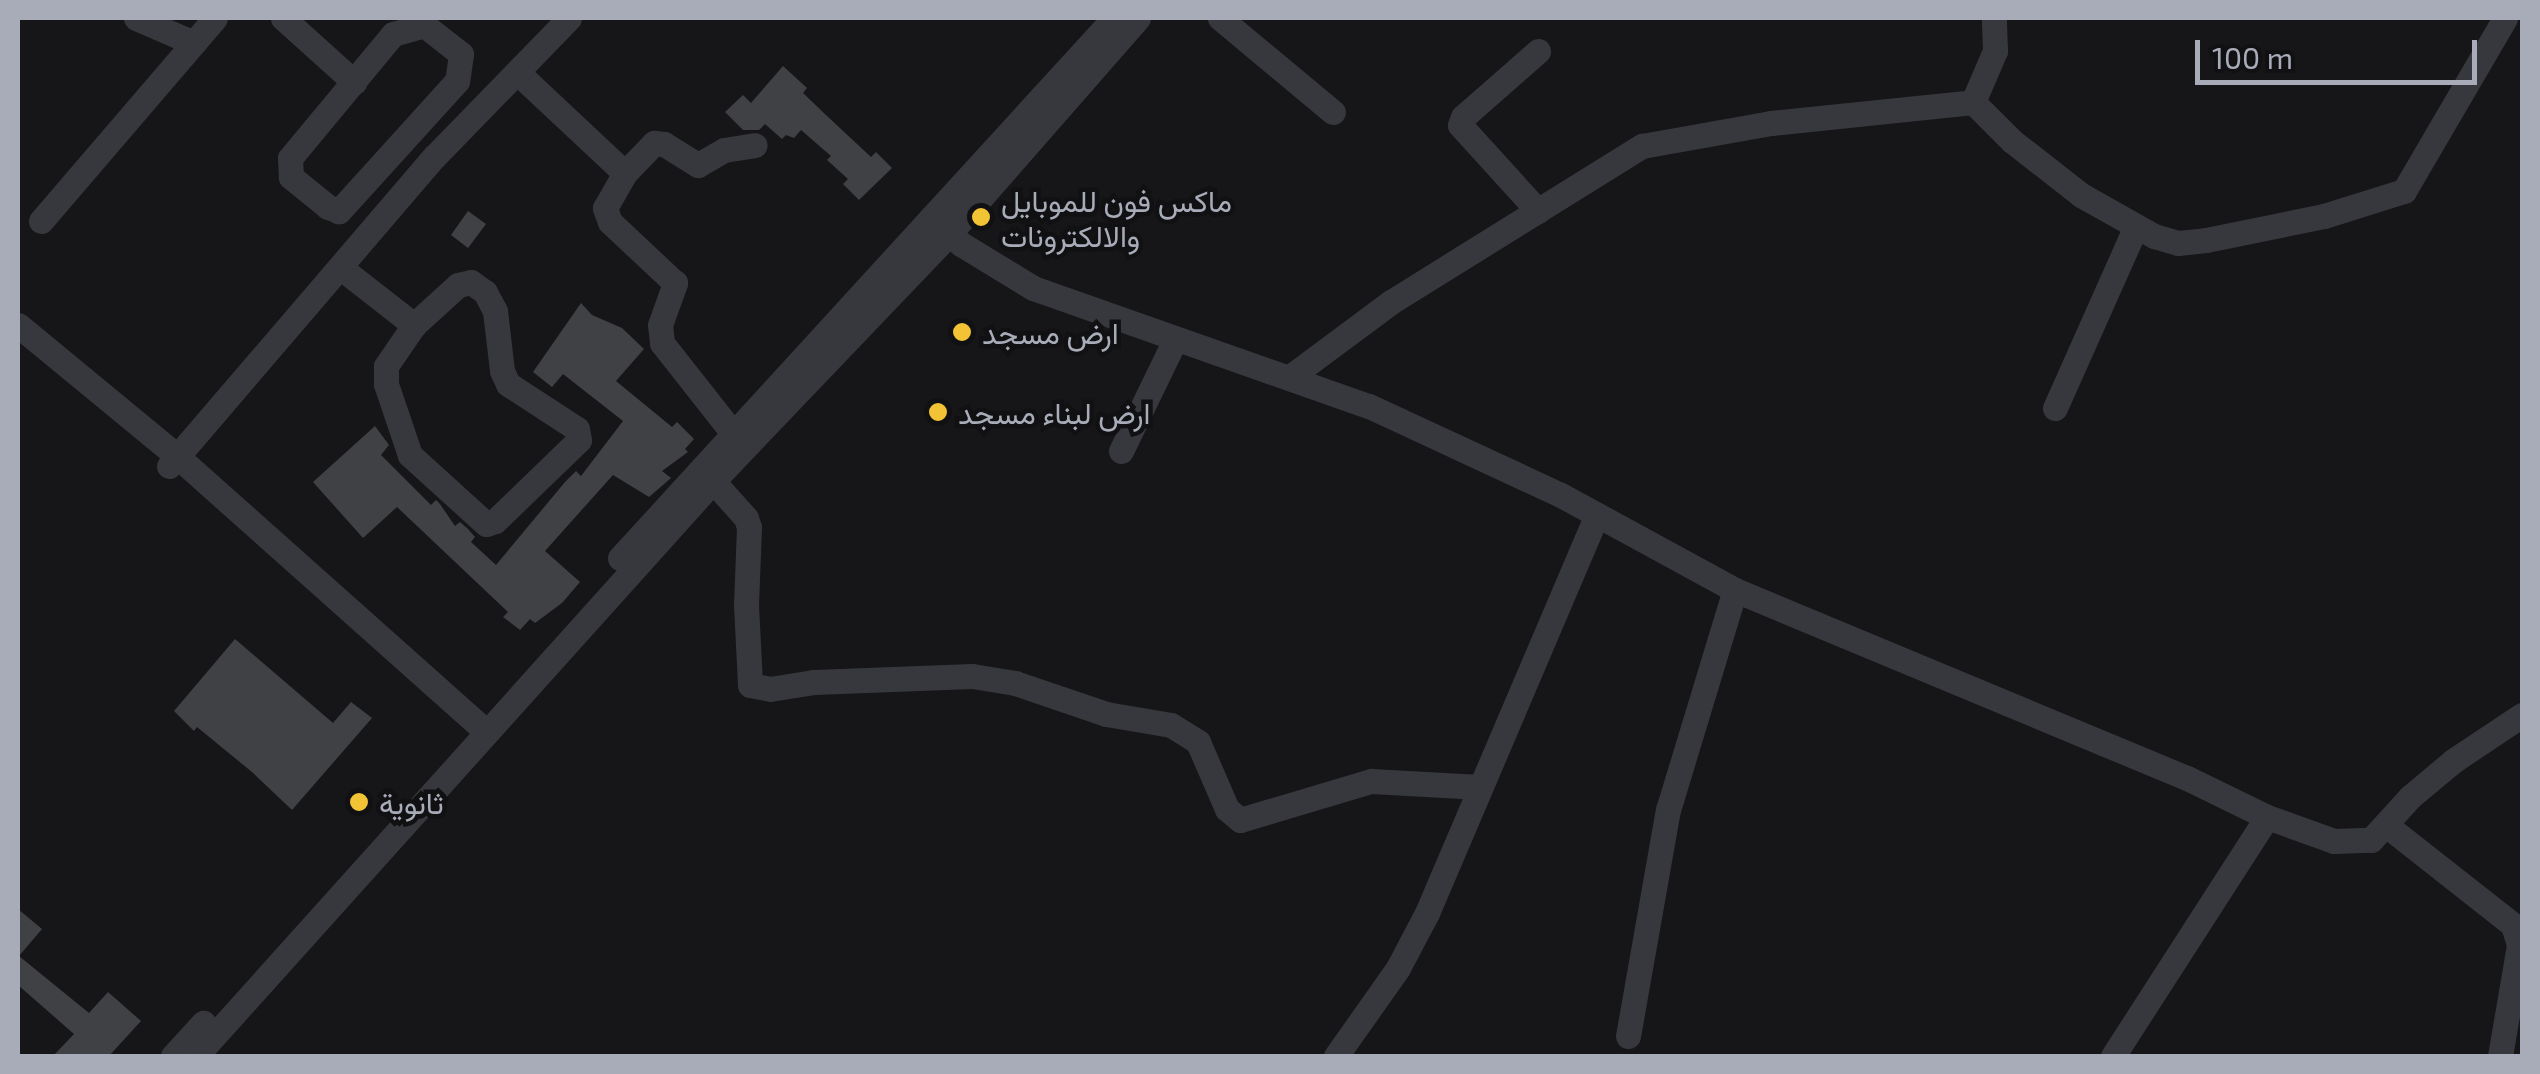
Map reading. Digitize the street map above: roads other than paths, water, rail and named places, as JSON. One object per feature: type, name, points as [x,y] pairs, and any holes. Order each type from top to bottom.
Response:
[{"type":"street","points":[[136,18],[194,43]]},
{"type":"street","points":[[41,220],[215,18]]},
{"type":"street","points":[[283,18],[354,82]]},
{"type":"street","points":[[174,462],[435,156],[569,18]]},
{"type":"street","points":[[706,474],[732,432],[940,226],[1114,18]]},
{"type":"street","points":[[196,1056],[706,474],[1138,18]]},
{"type":"street","points":[[1220,18],[1334,112]]},
{"type":"street","points":[[1972,102],[1995,51],[1994,18]]},
{"type":"street","points":[[1290,377],[1391,302],[1642,146],[1772,123],[1972,102],[2081,195],[2136,226],[2178,243],[2324,216],[2404,191],[2505,18]]},
{"type":"street","points":[[424,25],[461,54],[457,81],[404,138],[338,211],[292,177],[290,158],[393,34],[409,26],[424,25]]},
{"type":"street","points":[[1538,51],[1460,122],[1463,131],[1538,211]]},
{"type":"street","points":[[518,74],[624,173]]},
{"type":"street","points":[[404,138],[435,156]]},
{"type":"street","points":[[732,432],[662,343],[660,325],[675,283],[607,217],[606,208],[624,173],[656,142],[698,164],[724,150],[755,145]]},
{"type":"street","points":[[940,226],[1033,288],[1290,377],[1497,463],[1735,590],[2187,778],[2268,817],[2334,841],[2356,844],[2371,840],[2452,761],[2522,715]]},
{"type":"street","points":[[2055,408],[2136,226]]},
{"type":"street","points":[[341,268],[414,324]]},
{"type":"street","points":[[471,282],[485,292],[496,311],[502,371],[508,384],[577,429],[579,440],[496,521],[478,519],[410,455],[386,384],[386,366],[414,324],[458,285],[471,282]]},
{"type":"street","points":[[18,325],[478,732]]},
{"type":"street","points":[[1121,451],[1175,340]]},
{"type":"street","points":[[18,348],[174,462]]},
{"type":"street","points":[[706,474],[746,518],[749,528],[746,605],[750,685],[770,689],[814,682],[972,676],[1015,684],[1106,714],[1171,724],[1198,742],[1227,809],[1240,820],[1371,780],[1480,788]]},
{"type":"street","points":[[1336,1056],[1398,968],[1597,516]]},
{"type":"street","points":[[1628,1036],[1668,810],[1735,590]]},
{"type":"street","points":[[173,1056],[478,732]]},
{"type":"street","points":[[2113,1056],[2268,817]]},
{"type":"street","points":[[2386,825],[2508,920],[2517,932],[2519,945],[2500,1056]]},
{"type":"place","name":"ماكس فون للموبايل والالكترونات","points":[[981,217]]},
{"type":"place","name":"ارض مسجد","points":[[962,332]]},
{"type":"place","name":"ارض لبناء مسجد","points":[[938,412]]},
{"type":"place","name":"ثانوية","points":[[359,802]]}]
